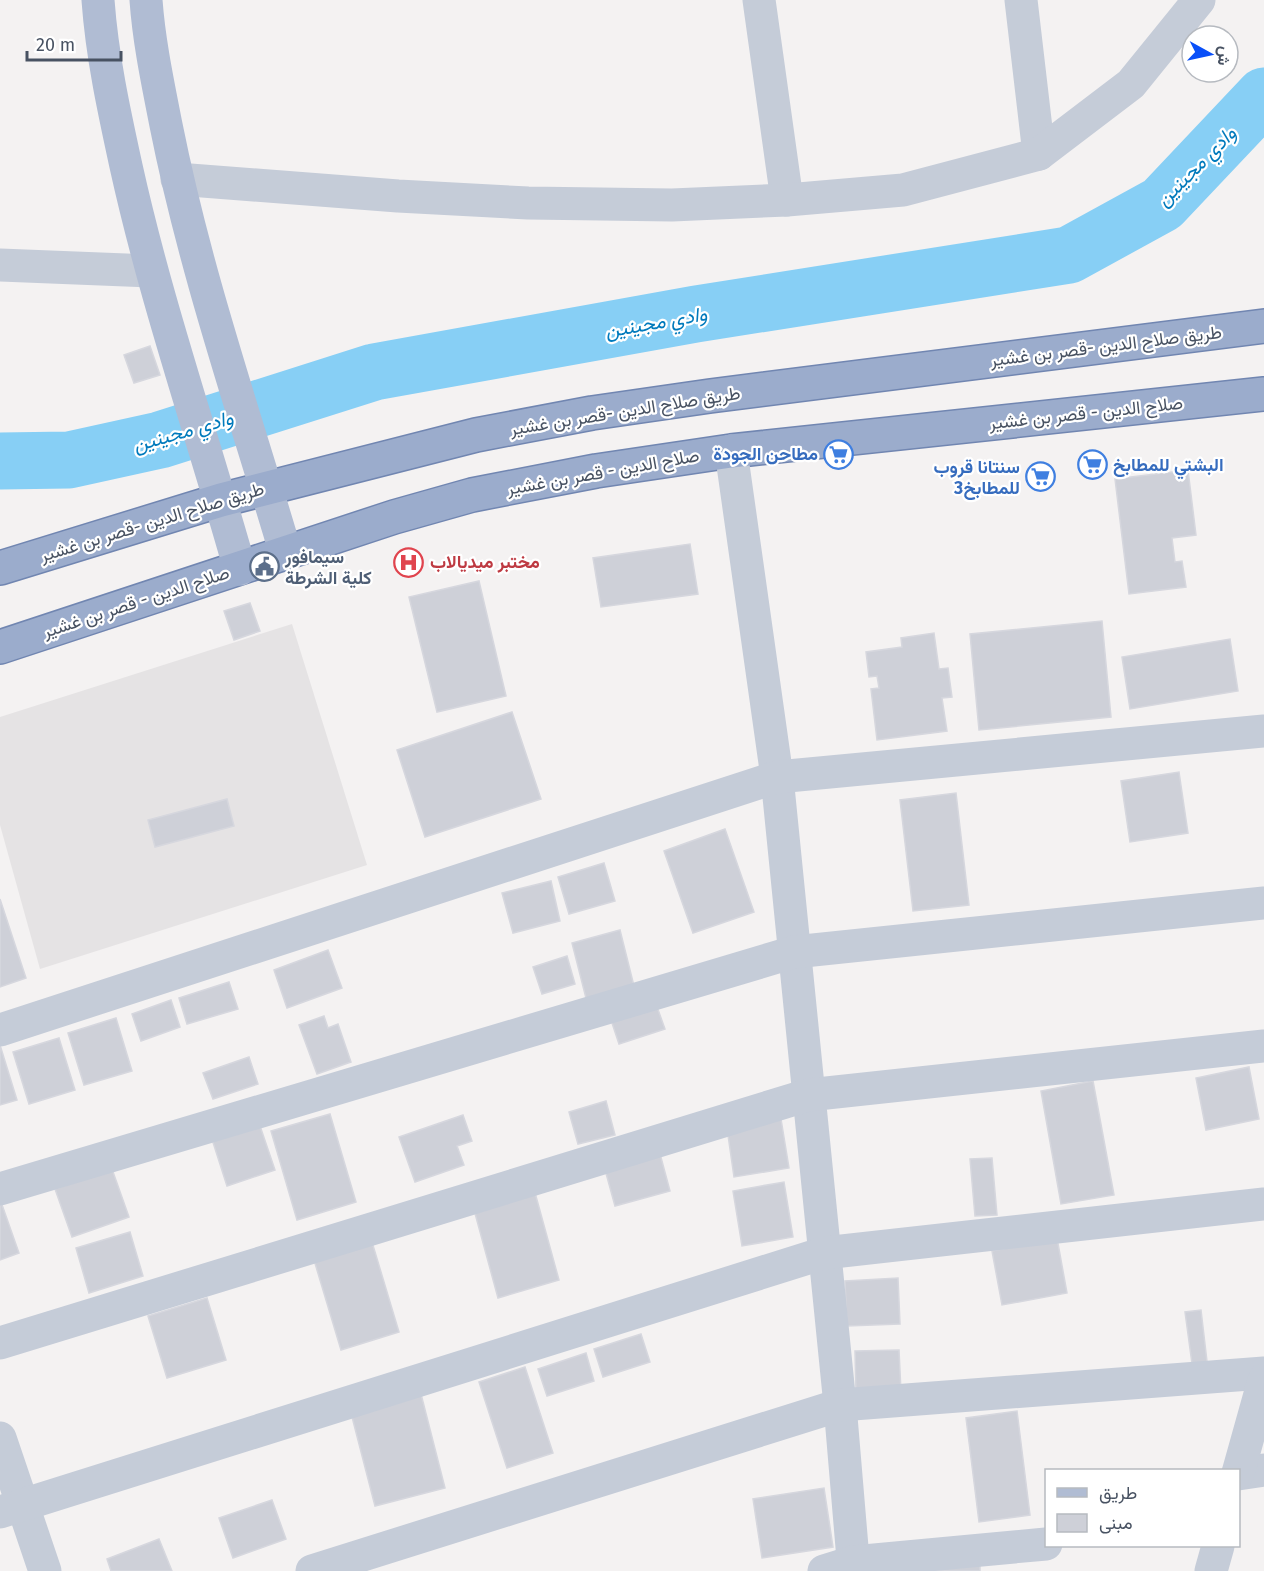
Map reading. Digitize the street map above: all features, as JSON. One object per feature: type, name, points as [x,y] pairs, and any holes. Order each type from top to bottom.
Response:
[{"type":"highway","name":"طريق صلاح الدين -قصر بن غشير","points":[[0,568],[220,500],[476,435],[591,414],[710,396],[1264,327]]},
{"type":"highway","name":"صلاح الدين - قصر بن غشير","points":[[0,647],[394,517],[472,495],[596,471],[731,451],[1264,394]]},
{"type":"main road","points":[[98,0],[101,36],[114,112],[151,271],[211,464],[240,569]]},
{"type":"main road","points":[[146,0],[148,33],[177,179],[208,300],[255,448],[285,554]]},
{"type":"street","points":[[759,0],[787,200]]},
{"type":"street","points":[[1021,0],[1039,154]]},
{"type":"street","points":[[177,179],[398,196],[528,203],[672,205],[787,200],[903,190],[1039,154],[1131,84],[1199,0]]},
{"type":"street","points":[[0,265],[151,271]]},
{"type":"street","points":[[731,451],[777,777],[840,1405],[843,1568],[1045,1544]]},
{"type":"street","points":[[0,1030],[777,777],[1264,731]]},
{"type":"street","points":[[0,1190],[794,952],[1264,903]]},
{"type":"street","points":[[0,1343],[808,1095],[1264,1046]]},
{"type":"street","points":[[11,1508],[824,1253],[1264,1204]]},
{"type":"street","points":[[312,1571],[840,1405],[1264,1373]]},
{"type":"street","points":[[1240,1469],[1264,1380]]},
{"type":"street","points":[[0,1438],[11,1508],[45,1571]]},
{"type":"street","points":[[1240,1473],[1264,1470]]},
{"type":"street","points":[[1211,1571],[1217,1547]]},
{"type":"shaded area","points":[[292,624],[367,865],[40,969],[0,825],[0,717]]},
{"type":"building","points":[[150,346],[160,375],[134,383],[124,355]]},
{"type":"building","points":[[1188,470],[1196,535],[1172,538],[1175,562],[1182,561],[1186,587],[1129,594],[1115,479]]},
{"type":"building","points":[[690,544],[698,594],[601,607],[593,558]]},
{"type":"building","points":[[479,581],[506,696],[437,712],[409,597]]},
{"type":"building","points":[[250,603],[260,631],[234,640],[224,611]]},
{"type":"building","points":[[1102,621],[1111,717],[979,730],[970,634]]},
{"type":"building","points":[[934,633],[939,669],[948,668],[952,697],[942,698],[947,731],[877,740],[871,689],[879,688],[877,676],[869,677],[866,652],[902,647],[901,638]]},
{"type":"building","points":[[1230,639],[1238,691],[1130,709],[1122,657]]},
{"type":"building","points":[[512,712],[541,799],[425,837],[397,750]]},
{"type":"building","points":[[1179,772],[1188,833],[1130,842],[1121,781]]},
{"type":"building","points":[[956,793],[969,905],[913,911],[900,800]]},
{"type":"building","points":[[227,799],[234,826],[155,847],[148,820]]},
{"type":"building","points":[[725,829],[754,912],[693,933],[664,851]]},
{"type":"building","points":[[604,863],[615,901],[569,914],[558,877]]},
{"type":"building","points":[[551,881],[560,921],[513,933],[502,893]]},
{"type":"building","points":[[0,899],[26,978],[0,987]]},
{"type":"building","points":[[620,930],[635,990],[587,1002],[572,943]]},
{"type":"building","points":[[328,950],[342,988],[287,1008],[274,970]]},
{"type":"building","points":[[567,956],[575,984],[542,994],[533,967]]},
{"type":"building","points":[[229,982],[238,1009],[187,1024],[179,998]]},
{"type":"building","points":[[171,1000],[180,1027],[141,1041],[132,1014]]},
{"type":"building","points":[[656,1004],[665,1029],[619,1044],[611,1020]]},
{"type":"building","points":[[324,1016],[328,1028],[338,1024],[351,1062],[317,1074],[299,1025]]},
{"type":"building","points":[[116,1018],[132,1071],[84,1085],[68,1033]]},
{"type":"building","points":[[59,1038],[75,1090],[29,1104],[13,1052]]},
{"type":"building","points":[[0,1045],[17,1100],[0,1105]]},
{"type":"building","points":[[249,1057],[258,1084],[213,1099],[203,1073]]},
{"type":"building","points":[[1249,1067],[1259,1119],[1206,1130],[1196,1078]]},
{"type":"building","points":[[1093,1081],[1114,1195],[1061,1204],[1041,1091]]},
{"type":"building","points":[[606,1101],[615,1135],[578,1144],[569,1112]]},
{"type":"building","points":[[330,1114],[356,1202],[297,1220],[271,1131]]},
{"type":"building","points":[[463,1115],[472,1141],[457,1146],[464,1165],[415,1182],[399,1137]]},
{"type":"building","points":[[257,1117],[275,1170],[227,1186],[210,1133]]},
{"type":"building","points":[[781,1119],[789,1168],[734,1177],[727,1128]]},
{"type":"building","points":[[659,1150],[670,1191],[615,1206],[604,1166]]},
{"type":"building","points":[[992,1158],[997,1215],[975,1216],[970,1159]]},
{"type":"building","points":[[112,1169],[129,1217],[72,1237],[55,1189]]},
{"type":"building","points":[[784,1182],[793,1237],[742,1246],[733,1191]]},
{"type":"building","points":[[534,1189],[559,1280],[498,1298],[473,1206]]},
{"type":"building","points":[[0,1199],[19,1253],[0,1260]]},
{"type":"building","points":[[130,1232],[143,1276],[89,1293],[76,1248]]},
{"type":"building","points":[[1057,1238],[1067,1293],[1002,1305],[992,1251]]},
{"type":"building","points":[[372,1242],[399,1332],[341,1350],[314,1260]]},
{"type":"building","points":[[898,1278],[900,1324],[847,1326],[845,1281]]},
{"type":"building","points":[[207,1298],[226,1360],[167,1378],[148,1316]]},
{"type":"building","points":[[1201,1310],[1208,1370],[1193,1371],[1185,1312]]},
{"type":"building","points":[[641,1334],[650,1362],[603,1377],[594,1349]]},
{"type":"building","points":[[899,1350],[901,1392],[856,1394],[855,1351]]},
{"type":"building","points":[[586,1353],[594,1381],[547,1396],[538,1369]]},
{"type":"building","points":[[525,1367],[553,1453],[507,1468],[479,1382]]},
{"type":"building","points":[[421,1394],[445,1488],[375,1506],[351,1413]]},
{"type":"building","points":[[1017,1411],[1030,1515],[979,1522],[966,1418]]},
{"type":"building","points":[[824,1488],[833,1547],[762,1558],[753,1499]]},
{"type":"building","points":[[272,1500],[286,1539],[233,1558],[219,1518]]},
{"type":"building","points":[[159,1539],[172,1571],[111,1571],[107,1559]]},
{"type":"building","points":[[980,1559],[980,1571],[920,1571]]},
{"type":"waterway","name":"وادي مجينين","points":[[0,461],[69,460],[160,440],[374,372],[696,314],[1069,255],[1162,204],[1264,96]]},
{"type":"place","name":"مطاحن الجودة","points":[[839,454]]},
{"type":"place","name":"البشتي للمطابخ","points":[[1092,465]]},
{"type":"place","name":"سنتانا قروب 3للمطابخ","points":[[1041,477]]},
{"type":"place","name":"مختبر ميديالاب","points":[[409,562]]},
{"type":"place","name":"سيمافور كلية الشرطة","points":[[264,567]]}]
